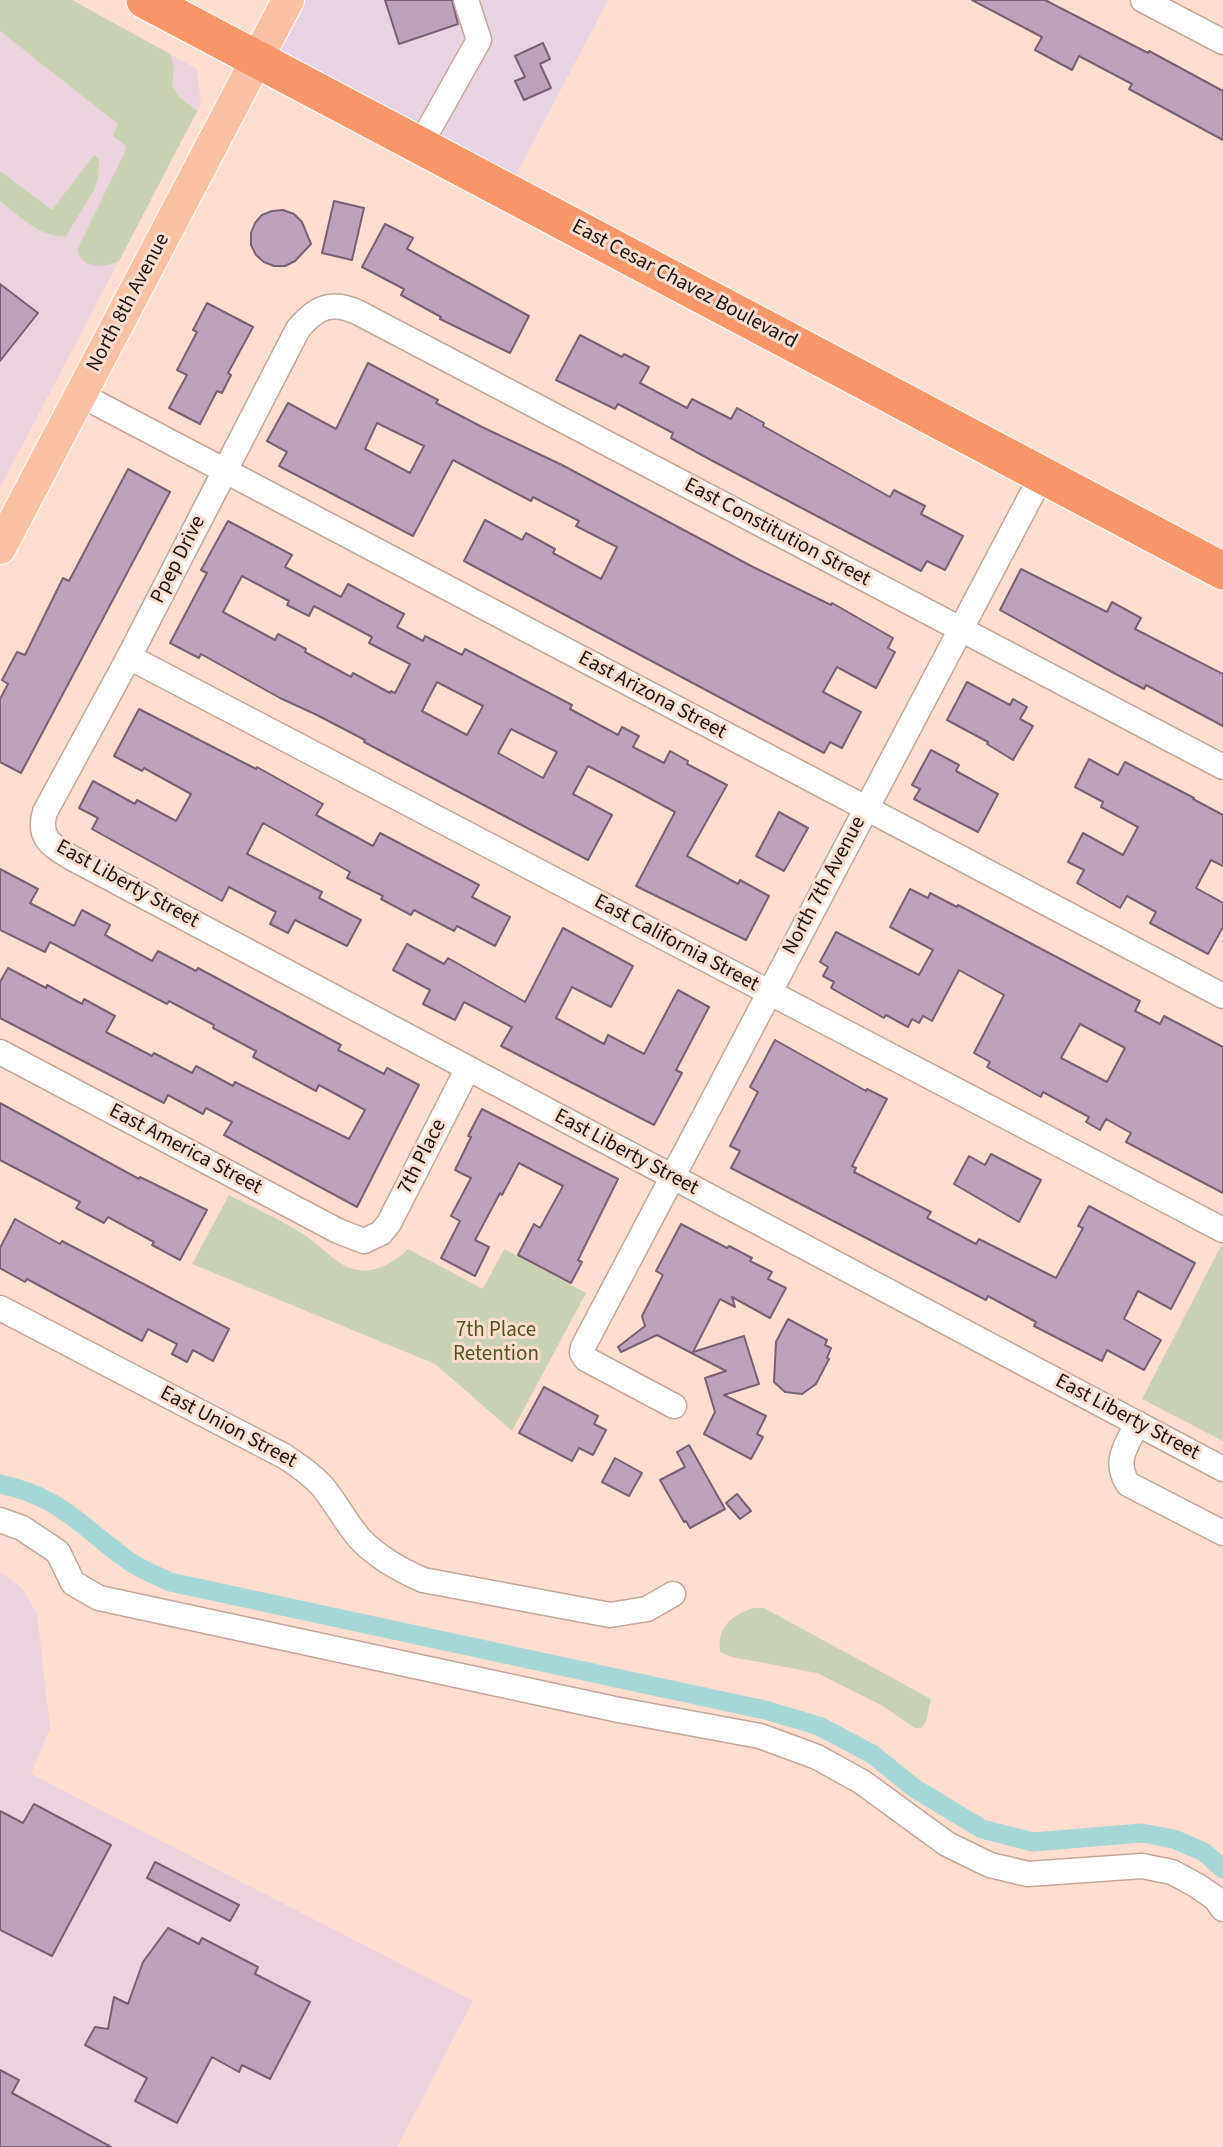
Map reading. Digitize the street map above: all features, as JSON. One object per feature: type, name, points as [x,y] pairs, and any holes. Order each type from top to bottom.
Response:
[{"type":"highway","name":"East Cesar Chavez Boulevard","points":[[145,0],[1223,571]]},
{"type":"highway","points":[[1166,541],[1195,543],[1223,540]]},
{"type":"main road","name":"North 8th Avenue","points":[[0,548],[288,0]]},
{"type":"street","points":[[420,145],[479,40],[466,0]]},
{"type":"street","points":[[1143,0],[1223,42]]},
{"type":"street","name":"Ppep Drive","points":[[41,825],[45,812],[129,657],[298,329],[311,313],[330,306]]},
{"type":"street","name":"East Constitution Street","points":[[330,306],[348,308],[359,313],[1223,767]]},
{"type":"street","name":"East Arizona Street","points":[[81,395],[1223,996]]},
{"type":"street","name":"North 7th Avenue","points":[[674,1406],[586,1359],[582,1353],[583,1347],[1042,475]]},
{"type":"street","name":"East California Street","points":[[129,657],[1223,1230]]},
{"type":"street","name":"East Liberty Street","points":[[41,825],[49,844],[72,858],[1223,1469]]},
{"type":"street","name":"East America Street","points":[[0,1052],[338,1231],[364,1241],[372,1239]]},
{"type":"street","name":"7th Place","points":[[372,1239],[389,1223],[467,1070]]},
{"type":"street","name":"East Union Street","points":[[0,1308],[284,1456],[322,1486],[359,1538],[402,1571],[424,1580],[610,1615],[647,1609],[673,1594]]},
{"type":"street","points":[[1137,1423],[1120,1461],[1121,1472],[1128,1484],[1223,1533]]},
{"type":"street","points":[[0,1520],[22,1528],[58,1552],[73,1583],[99,1598],[619,1710],[760,1736],[817,1757],[862,1782],[932,1834],[990,1865],[1028,1874],[1142,1866],[1172,1872],[1215,1898],[1223,1909]]},
{"type":"shaded area","points":[[0,0],[72,0],[197,69],[201,104],[0,488]]},
{"type":"shaded area","points":[[287,0],[608,0],[508,190],[257,58]]},
{"type":"shaded area","points":[[0,1572],[22,1588],[37,1614],[50,1728],[31,1774],[473,2001],[397,2147],[0,2147]]},
{"type":"green space","points":[[0,0],[72,0],[170,54],[174,68],[172,86],[179,97],[197,111],[119,261],[95,266],[84,261],[77,250],[125,152],[126,146],[113,136],[118,124],[0,31]]},
{"type":"green space","points":[[94,155],[99,159],[98,179],[66,236],[39,230],[0,201],[0,171],[52,210]]},
{"type":"green space","name":"7th Place Retention","points":[[229,1195],[297,1230],[349,1268],[377,1269],[408,1249],[483,1289],[504,1249],[586,1293],[512,1431],[435,1364],[192,1264]]},
{"type":"green space","points":[[1221,1246],[1223,1248],[1223,1441],[1142,1399]]},
{"type":"green space","points":[[754,1608],[764,1608],[931,1699],[926,1722],[921,1728],[915,1728],[881,1705],[817,1673],[732,1657],[720,1652],[724,1628],[739,1614]]},
{"type":"building","points":[[385,0],[452,0],[458,24],[399,44]]},
{"type":"building","points":[[972,0],[1045,0],[1223,91],[1223,140],[1129,89],[1132,84],[1079,56],[1072,70],[1035,50],[1042,37]]},
{"type":"building","points":[[543,43],[550,59],[540,64],[551,88],[524,100],[515,81],[525,77],[515,56]]},
{"type":"building","points":[[334,201],[364,208],[352,260],[322,253]]},
{"type":"building","points":[[283,210],[294,214],[302,222],[311,244],[295,261],[285,266],[274,266],[256,255],[251,245],[251,233],[262,215]]},
{"type":"building","points":[[385,224],[413,238],[407,249],[529,316],[510,353],[440,319],[441,317],[401,295],[404,289],[362,267]]},
{"type":"building","points":[[0,284],[38,313],[0,361]]},
{"type":"building","points":[[207,303],[253,327],[228,373],[231,375],[222,393],[217,391],[200,424],[169,408],[187,375],[177,370],[197,332],[193,330]]},
{"type":"building","points":[[580,335],[622,357],[624,354],[649,367],[640,383],[687,408],[692,399],[731,419],[737,408],[764,423],[763,426],[890,497],[894,490],[925,506],[921,514],[963,536],[945,570],[927,561],[921,571],[709,459],[671,438],[673,433],[618,404],[615,409],[556,380]]},
{"type":"building","points":[[368,363],[482,427],[562,465],[753,567],[831,605],[832,603],[893,638],[888,648],[895,652],[876,688],[837,667],[823,692],[861,712],[842,748],[830,742],[824,753],[464,561],[485,520],[522,540],[526,533],[555,549],[553,553],[601,579],[617,547],[576,526],[579,521],[533,497],[531,501],[453,460],[413,536],[279,466],[287,452],[267,441],[288,403],[336,429]],"holes":[[[377,423],[424,446],[410,473],[365,449]]]},
{"type":"building","points":[[128,469],[170,492],[21,773],[0,762],[0,699],[8,684],[2,680],[17,652],[25,655],[63,578],[69,581]]},
{"type":"building","points":[[228,521],[292,555],[285,567],[341,597],[348,584],[404,614],[397,627],[423,641],[425,636],[462,655],[465,649],[572,705],[570,709],[618,735],[622,727],[639,736],[633,747],[664,763],[670,751],[688,761],[687,764],[727,785],[687,856],[738,884],[740,880],[769,896],[746,940],[636,886],[675,812],[627,786],[588,766],[573,794],[612,815],[588,860],[201,654],[199,658],[170,643],[207,573],[201,570]],"holes":[[[242,576],[289,601],[287,605],[309,616],[314,606],[372,637],[369,643],[410,664],[395,693],[390,693],[353,673],[351,677],[278,634],[275,640],[223,612]],[[437,682],[483,706],[467,735],[422,711]],[[511,729],[557,752],[543,778],[498,753]]]},
{"type":"building","points":[[1021,569],[1107,612],[1112,602],[1141,618],[1135,629],[1223,674],[1223,726],[1146,685],[1144,689],[1000,610]]},
{"type":"building","points":[[967,682],[1010,705],[1013,699],[1027,707],[1020,719],[1033,726],[1013,760],[987,744],[988,742],[947,720]]},
{"type":"building","points":[[139,709],[256,769],[257,767],[323,804],[316,815],[373,846],[380,833],[479,885],[472,897],[510,917],[495,946],[457,926],[454,931],[414,910],[411,915],[381,899],[383,896],[347,878],[350,872],[263,823],[247,854],[322,892],[319,898],[361,920],[347,946],[295,920],[288,933],[270,924],[276,912],[229,887],[222,901],[92,829],[98,818],[79,808],[93,781],[135,804],[137,800],[176,821],[191,794],[144,768],[142,771],[114,756]]},
{"type":"building","points":[[931,750],[959,765],[956,771],[998,794],[978,832],[914,799],[920,789],[912,785]]},
{"type":"building","points":[[1089,759],[1118,775],[1125,762],[1223,815],[1223,866],[1211,860],[1196,888],[1223,903],[1223,927],[1208,954],[1150,923],[1156,912],[1127,896],[1120,908],[1077,883],[1084,870],[1068,862],[1083,833],[1123,855],[1138,827],[1101,807],[1103,802],[1075,787]]},
{"type":"building","points":[[779,812],[808,828],[784,871],[756,856]]},
{"type":"building","points":[[0,869],[38,889],[30,903],[74,926],[82,910],[110,925],[105,935],[152,961],[158,951],[196,971],[198,968],[341,1045],[338,1050],[384,1074],[387,1068],[419,1085],[357,1207],[224,1135],[232,1122],[206,1108],[203,1114],[168,1095],[164,1103],[0,1018],[0,982],[8,968],[82,1004],[84,999],[115,1016],[106,1032],[152,1056],[154,1053],[192,1073],[196,1066],[233,1086],[235,1082],[349,1139],[365,1110],[319,1085],[316,1091],[253,1057],[256,1051],[213,1028],[214,1025],[169,1001],[167,1004],[50,942],[45,952],[0,930]]},
{"type":"building","points":[[910,889],[928,898],[930,893],[957,907],[958,905],[1140,1001],[1135,1011],[1160,1024],[1164,1016],[1223,1047],[1223,1193],[1126,1142],[1131,1133],[1106,1119],[1100,1130],[1086,1122],[1089,1117],[1043,1092],[1041,1097],[987,1067],[990,1062],[974,1053],[1004,995],[959,970],[932,1021],[923,1016],[919,1023],[912,1019],[908,1027],[886,1015],[884,1018],[831,988],[834,982],[823,976],[828,967],[820,962],[836,932],[919,975],[933,950],[890,927]],"holes":[[[1080,1024],[1125,1048],[1107,1082],[1061,1058]]]},
{"type":"building","points":[[563,928],[633,966],[611,1007],[572,987],[556,1018],[604,1044],[608,1035],[644,1054],[678,990],[709,1007],[676,1070],[682,1073],[654,1125],[501,1046],[512,1027],[464,1002],[455,1020],[423,1004],[430,990],[393,970],[407,944],[444,964],[448,958],[525,1002]]},
{"type":"building","points":[[775,1040],[866,1091],[867,1089],[887,1099],[852,1166],[856,1168],[854,1172],[931,1212],[927,1218],[976,1244],[979,1239],[1056,1278],[1083,1228],[1078,1226],[1089,1206],[1195,1263],[1171,1309],[1138,1291],[1124,1319],[1161,1340],[1144,1370],[1107,1350],[1102,1361],[1034,1326],[1036,1322],[988,1296],[986,1300],[731,1168],[740,1151],[730,1146],[758,1092],[750,1087]]},
{"type":"building","points":[[0,1103],[139,1179],[140,1177],[207,1210],[180,1260],[152,1245],[154,1242],[108,1217],[104,1223],[76,1208],[80,1202],[0,1160]]},
{"type":"building","points":[[482,1109],[618,1179],[578,1260],[582,1262],[571,1283],[518,1255],[534,1224],[540,1228],[563,1186],[519,1163],[475,1240],[489,1247],[475,1276],[441,1258],[460,1221],[451,1216],[471,1178],[455,1170]]},
{"type":"building","points":[[991,1154],[1041,1180],[1019,1222],[954,1184],[969,1156],[985,1165]]},
{"type":"building","points":[[15,1219],[229,1329],[213,1361],[193,1350],[187,1362],[172,1354],[177,1344],[148,1329],[142,1341],[27,1279],[25,1282],[0,1268],[0,1248]]},
{"type":"building","points":[[681,1224],[752,1258],[750,1261],[772,1272],[768,1279],[786,1288],[770,1318],[732,1297],[735,1307],[720,1299],[693,1352],[744,1336],[759,1384],[724,1395],[766,1416],[757,1434],[763,1437],[751,1459],[704,1434],[715,1412],[705,1378],[726,1371],[657,1335],[621,1352],[618,1347],[645,1326],[642,1316],[663,1275],[656,1271]]},
{"type":"building","points":[[788,1319],[827,1340],[825,1345],[831,1348],[827,1358],[829,1359],[816,1384],[802,1394],[785,1392],[774,1382],[776,1342]]},
{"type":"building","points":[[544,1387],[598,1416],[594,1424],[606,1430],[593,1455],[579,1448],[572,1461],[519,1433]]},
{"type":"building","points":[[689,1445],[725,1509],[690,1528],[660,1480],[685,1467],[677,1452]]},
{"type":"building","points":[[615,1458],[642,1473],[629,1496],[602,1482]]},
{"type":"building","points":[[737,1494],[751,1511],[740,1519],[726,1503]]},
{"type":"building","points":[[34,1804],[111,1845],[52,1956],[0,1930],[0,1811],[23,1823]]},
{"type":"building","points":[[155,1862],[239,1905],[230,1921],[147,1878]]},
{"type":"building","points":[[168,1928],[199,1944],[202,1938],[258,1967],[255,1974],[310,2002],[270,2079],[242,2065],[239,2072],[212,2057],[177,2123],[135,2101],[147,2078],[85,2045],[95,2027],[108,2029],[114,1997],[128,2004],[143,1962]]},
{"type":"building","points":[[0,2070],[19,2080],[12,2093],[111,2147],[0,2147]]},
{"type":"waterway","points":[[0,1484],[21,1489],[54,1504],[131,1563],[170,1582],[765,1710],[819,1726],[872,1754],[914,1788],[982,1829],[1033,1842],[1142,1833],[1174,1839],[1204,1852],[1223,1869]]}]
